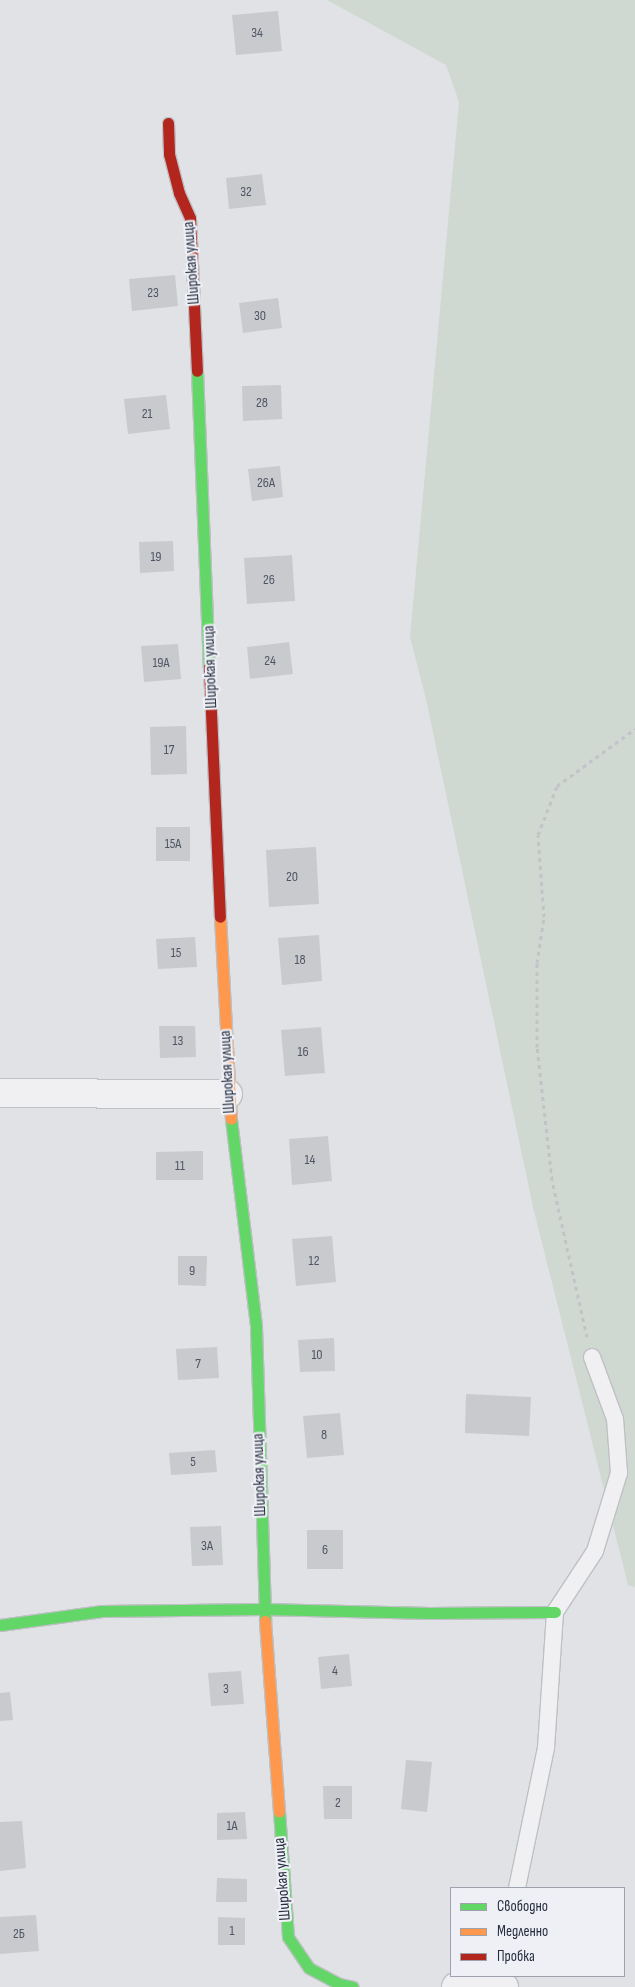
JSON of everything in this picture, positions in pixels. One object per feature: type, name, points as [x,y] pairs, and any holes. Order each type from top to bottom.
[{"type":"street","name":"Широкая улица","points":[[168,122],[172,164],[178,193],[190,218],[228,1094],[256,1327],[264,1609],[288,1937],[309,1968],[340,1986]]},
{"type":"street","points":[[0,1093],[228,1094]]},
{"type":"street","points":[[0,1625],[102,1611],[264,1609],[430,1613],[555,1612]]},
{"type":"street","points":[[456,1987],[494,1980]]},
{"type":"lane","points":[[517,1887],[546,1748],[555,1612],[595,1551],[619,1473],[616,1419],[592,1357]]},
{"type":"path","points":[[592,1357],[552,1180],[537,1047],[536,963],[544,917],[538,836],[557,786],[635,729]]},
{"type":"shaded area","points":[[327,0],[635,0],[635,1587],[628,1585],[533,1207],[426,699],[410,637],[459,102],[446,65]]},
{"type":"building","points":[[278,11],[282,51],[236,55],[232,15]]},
{"type":"building","points":[[262,174],[266,205],[229,209],[226,178]]},
{"type":"building","points":[[175,275],[178,306],[132,311],[129,279]]},
{"type":"building","points":[[278,298],[282,328],[243,333],[239,303]]},
{"type":"building","points":[[281,385],[282,419],[243,421],[242,386]]},
{"type":"building","points":[[166,395],[170,429],[128,434],[124,399]]},
{"type":"building","points":[[280,466],[283,497],[252,501],[248,469]]},
{"type":"building","points":[[173,541],[174,571],[140,573],[139,542]]},
{"type":"building","points":[[292,555],[295,601],[247,604],[244,558]]},
{"type":"building","points":[[289,642],[293,674],[250,679],[247,647]]},
{"type":"building","points":[[178,644],[181,679],[144,682],[141,646]]},
{"type":"building","points":[[186,726],[187,774],[151,775],[150,727]]},
{"type":"building","points":[[156,827],[190,827],[190,861],[156,861]]},
{"type":"building","points":[[316,847],[319,904],[269,907],[266,850]]},
{"type":"building","points":[[319,935],[322,981],[282,985],[278,938]]},
{"type":"building","points":[[195,937],[197,967],[158,969],[156,939]]},
{"type":"building","points":[[159,1026],[195,1026],[196,1057],[160,1058]]},
{"type":"building","points":[[321,1027],[325,1073],[285,1076],[281,1030]]},
{"type":"building","points":[[328,1136],[332,1181],[292,1185],[289,1139]]},
{"type":"building","points":[[203,1151],[203,1180],[156,1180],[156,1152]]},
{"type":"building","points":[[332,1236],[336,1282],[296,1286],[292,1239]]},
{"type":"building","points":[[178,1256],[207,1256],[206,1286],[178,1285]]},
{"type":"building","points":[[334,1338],[335,1371],[300,1372],[298,1340]]},
{"type":"building","points":[[217,1347],[219,1378],[178,1380],[176,1349]]},
{"type":"building","points":[[466,1394],[531,1397],[529,1436],[465,1433]]},
{"type":"building","points":[[340,1413],[344,1455],[307,1458],[303,1416]]},
{"type":"building","points":[[215,1450],[217,1472],[171,1475],[169,1453]]},
{"type":"building","points":[[221,1526],[223,1565],[192,1566],[190,1527]]},
{"type":"building","points":[[307,1530],[343,1530],[343,1569],[307,1569]]},
{"type":"building","points":[[349,1654],[352,1686],[321,1689],[318,1657]]},
{"type":"building","points":[[241,1671],[244,1704],[211,1706],[208,1673]]},
{"type":"building","points":[[10,1692],[13,1720],[0,1721],[0,1693]]},
{"type":"building","points":[[406,1760],[432,1762],[427,1812],[401,1809]]},
{"type":"building","points":[[323,1786],[352,1786],[352,1819],[324,1819]]},
{"type":"building","points":[[245,1812],[247,1839],[217,1840],[217,1813]]},
{"type":"building","points":[[22,1821],[26,1868],[0,1871],[0,1822]]},
{"type":"building","points":[[217,1878],[247,1879],[247,1902],[216,1902]]},
{"type":"building","points":[[36,1915],[39,1951],[0,1954],[0,1917]]},
{"type":"building","points":[[218,1917],[245,1918],[245,1945],[218,1945]]},
{"type":"traffic: fast","points":[[197,371],[209,667]]},
{"type":"traffic: fast","points":[[231,1119],[256,1327],[265,1621]]},
{"type":"traffic: fast","points":[[0,1625],[102,1611],[264,1609],[430,1613],[555,1612]]},
{"type":"traffic: fast","points":[[279,1811],[288,1937],[309,1968],[339,1984],[353,1987]]},
{"type":"traffic: slow","points":[[220,917],[231,1119]]},
{"type":"traffic: slow","points":[[265,1621],[279,1811]]},
{"type":"traffic: jam","points":[[168,123],[169,154],[179,193],[190,218],[197,371]]},
{"type":"traffic: jam","points":[[209,667],[220,917]]}]
